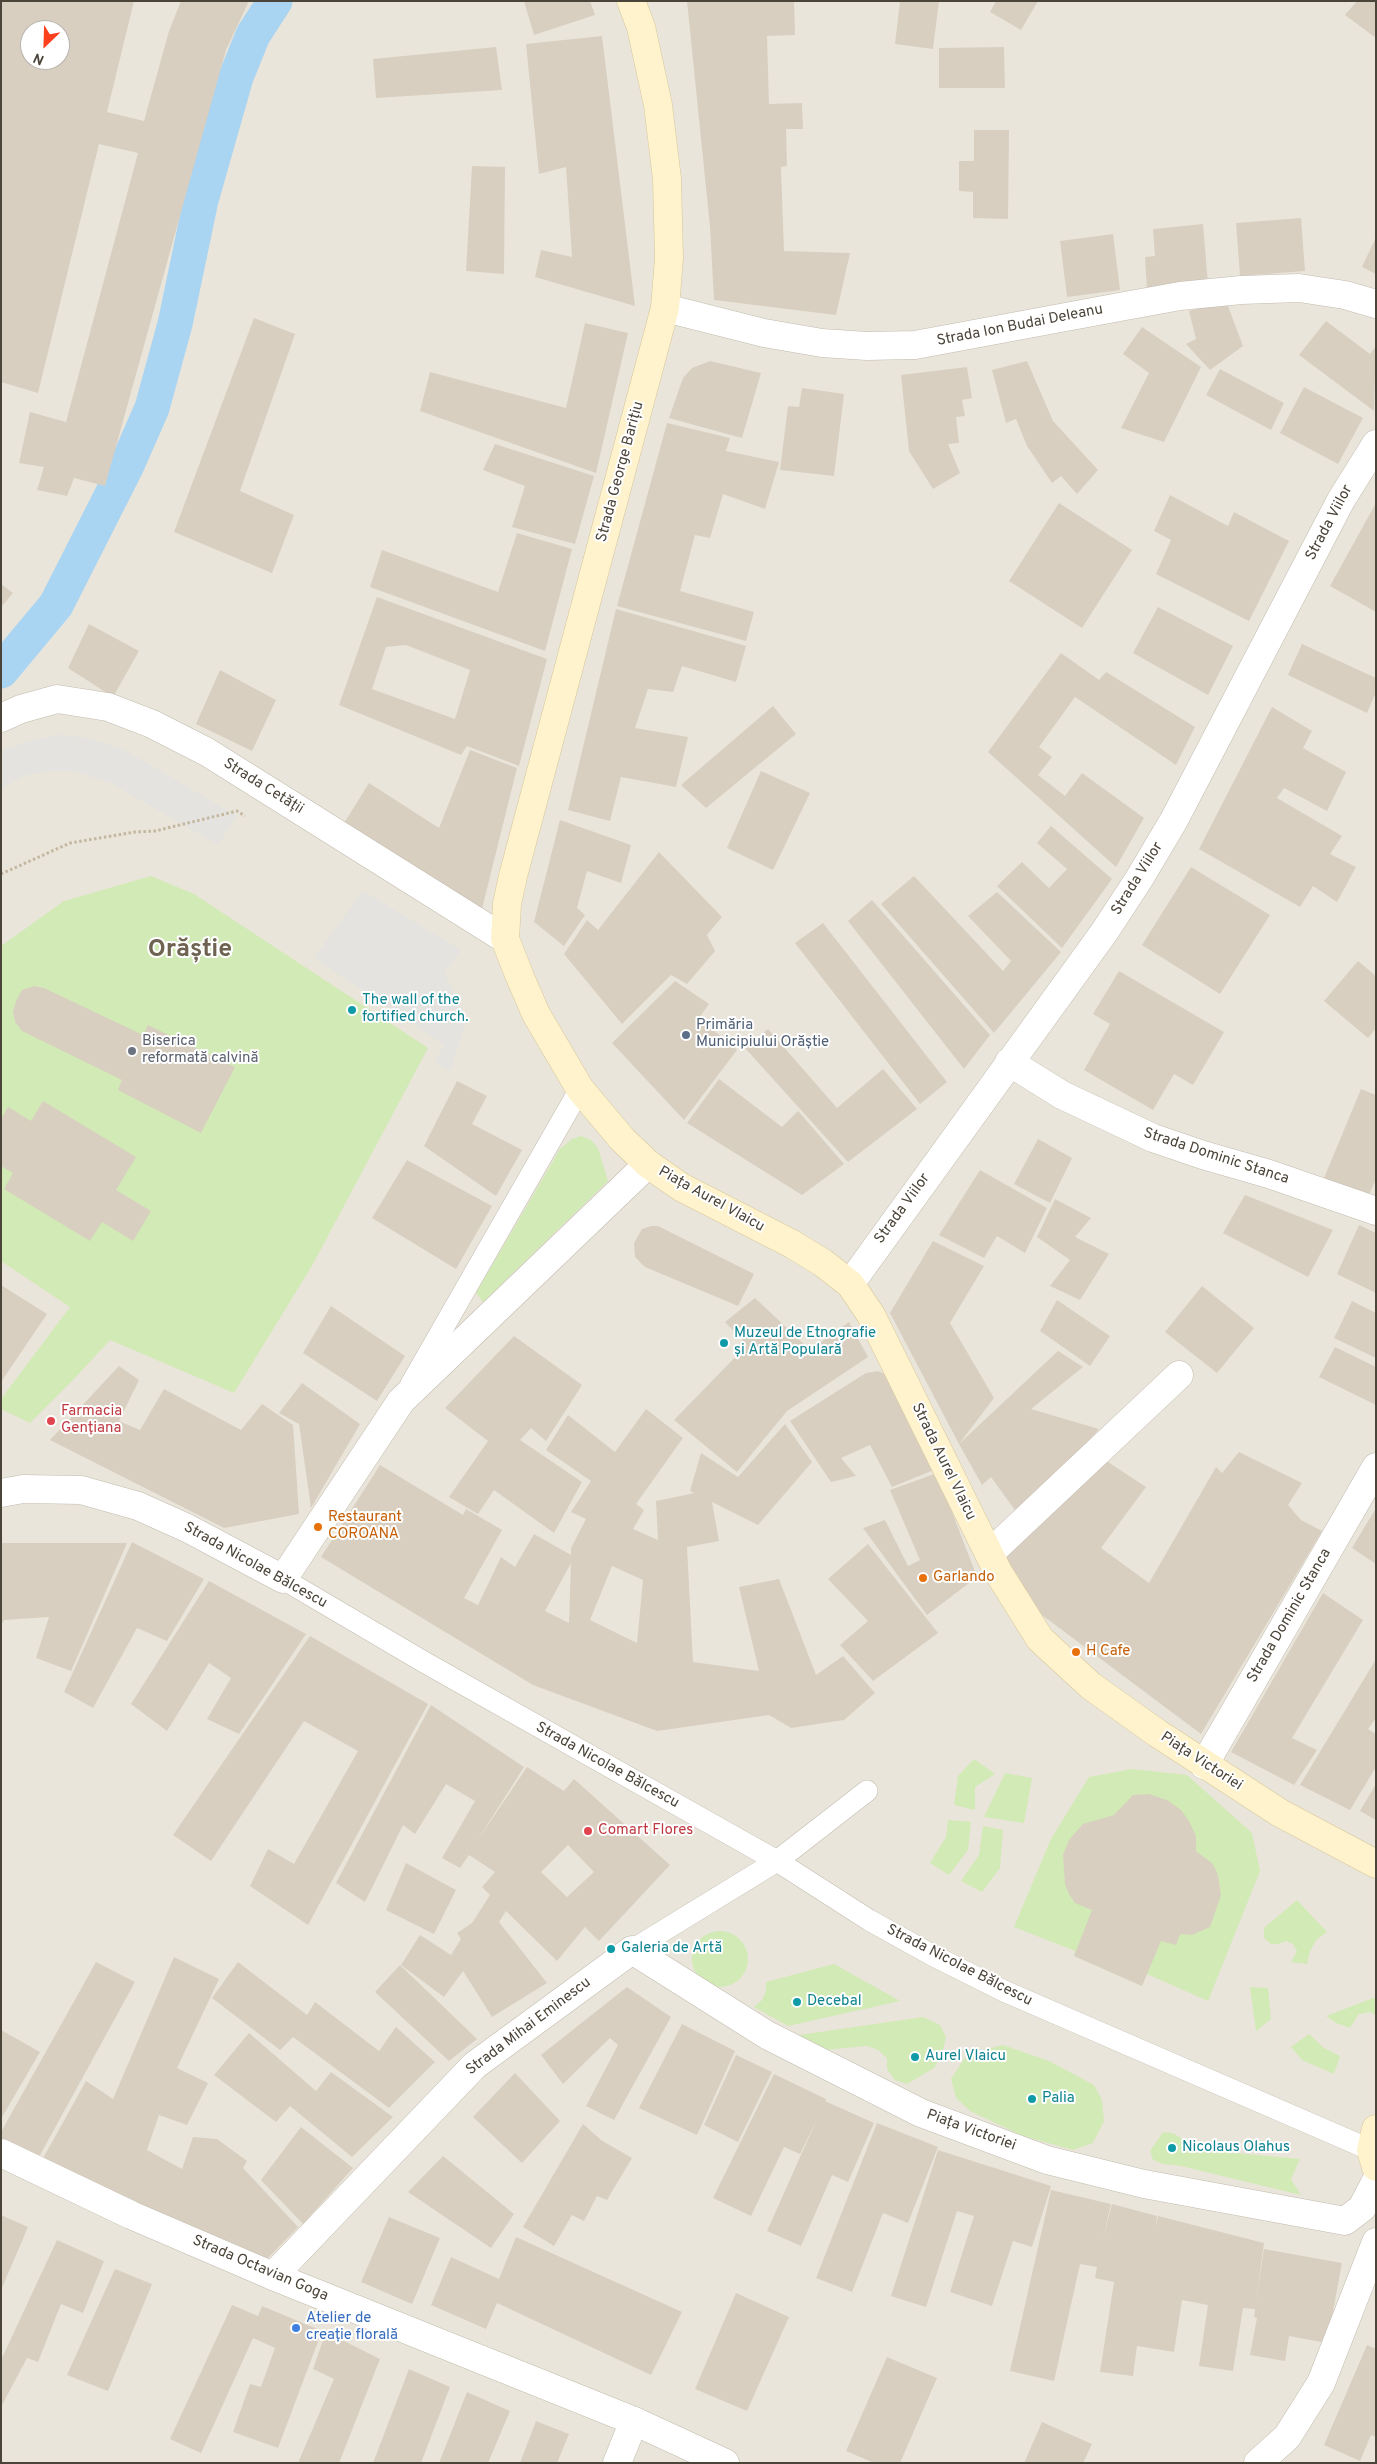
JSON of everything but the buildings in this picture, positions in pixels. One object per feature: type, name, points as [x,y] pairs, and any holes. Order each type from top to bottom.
[{"type":"main road","name":"Strada George Barițiu","points":[[505,939],[507,904],[513,876],[665,308],[669,258],[666,170],[658,105],[641,27],[631,1]]},
{"type":"main road","name":"Piața Aurel Vlaicu","points":[[505,939],[536,1014],[580,1089],[622,1139],[648,1164],[681,1187],[792,1244],[823,1263],[850,1284]]},
{"type":"main road","name":"Strada Aurel Vlaicu","points":[[850,1284],[871,1315],[989,1554],[1024,1616],[1040,1639]]},
{"type":"main road","name":"Piața Victoriei","points":[[1040,1639],[1091,1686],[1204,1765],[1280,1812],[1376,1864]]},
{"type":"street","name":"Strada Ion Budai Deleanu","points":[[665,308],[764,333],[822,343],[867,346],[914,345],[1180,296],[1241,290],[1299,288],[1345,295],[1376,304]]},
{"type":"street","name":"Strada Viilor","points":[[850,1284],[1105,931],[1139,878],[1174,820],[1341,500],[1376,444]]},
{"type":"street","name":"Strada Cetății","points":[[1,718],[21,709],[57,698],[108,707],[152,724],[207,752],[505,939]]},
{"type":"street","name":"Strada Dominic Stanca","points":[[1010,1062],[1062,1094],[1153,1138],[1203,1156],[1269,1174],[1376,1211]]},
{"type":"street","points":[[282,1579],[401,1401],[580,1089]]},
{"type":"street","points":[[401,1401],[648,1164]]},
{"type":"street","points":[[989,1554],[1178,1375]]},
{"type":"street","name":"Strada Dominic Stanca","points":[[1204,1765],[1376,1467]]},
{"type":"street","name":"Strada Nicolae Bălcescu","points":[[1,1493],[23,1489],[80,1490],[138,1506],[187,1528],[282,1579],[424,1662],[776,1861],[869,1920],[1004,1990],[1374,2149]]},
{"type":"street","points":[[776,1861],[867,1791]]},
{"type":"street","name":"Strada Mihai Eminescu","points":[[273,2276],[475,2065],[632,1950],[776,1861]]},
{"type":"street","name":"Piața Victoriei","points":[[632,1950],[767,2035],[921,2113],[1047,2160],[1144,2184],[1345,2221]]},
{"type":"street","name":"Strada Octavian Goga","points":[[1,2154],[131,2214],[273,2276],[634,2421],[725,2463]]},
{"type":"street","points":[[1258,2463],[1287,2437],[1321,2383],[1373,2248],[1363,2236],[1345,2221],[1362,2208],[1376,2181]]},
{"type":"street","points":[[617,2463],[634,2421]]},
{"type":"path","points":[[1,874],[70,843],[135,832],[155,831],[237,811],[253,821]]},
{"type":"shaded area","points":[[1,1],[1376,1],[1376,2463],[1,2463]]},
{"type":"shaded area","points":[[57,735],[84,737],[123,749],[237,816],[218,845],[109,782],[72,771],[47,771],[24,776],[1,789],[1,751],[32,740]]},
{"type":"shaded area","points":[[363,891],[461,950],[444,973],[467,1019],[450,1071],[435,1062],[444,1045],[314,958]]},
{"type":"green space","points":[[151,876],[194,894],[428,1048],[313,1264],[234,1393],[110,1340],[30,1423],[1,1409],[1,1399],[70,1307],[1,1261],[1,946],[64,901]]},
{"type":"green space","points":[[581,1136],[591,1140],[598,1148],[608,1181],[483,1302],[476,1293],[560,1149],[572,1139]]},
{"type":"green space","points":[[974,1759],[995,1774],[975,1787],[975,1810],[954,1805],[958,1776]]},
{"type":"green space","points":[[1132,1769],[1187,1775],[1252,1833],[1260,1871],[1208,2001],[1147,1974],[1142,1986],[1074,1956],[1075,1951],[1014,1927],[1051,1839],[1089,1777]]},
{"type":"green space","points":[[1005,1773],[1032,1778],[1024,1823],[984,1817]]},
{"type":"green space","points":[[948,1820],[971,1822],[968,1850],[949,1875],[930,1863],[946,1837]]},
{"type":"green space","points":[[983,1826],[1003,1830],[1000,1868],[982,1892],[961,1881],[979,1855]]},
{"type":"green space","points":[[1297,1900],[1327,1932],[1317,1939],[1310,1951],[1307,1964],[1291,1962],[1297,1951],[1293,1944],[1286,1941],[1271,1944],[1264,1938],[1264,1928]]},
{"type":"green space","points":[[714,1931],[726,1931],[736,1935],[744,1943],[748,1959],[744,1975],[736,1983],[726,1987],[714,1987],[704,1983],[696,1975],[692,1965],[692,1953],[696,1943],[704,1935]]},
{"type":"green space","points":[[834,1964],[900,2001],[788,2026],[754,2007],[762,2000],[766,1991],[766,1982]]},
{"type":"green space","points":[[1250,1987],[1268,1988],[1271,2019],[1256,2031]]},
{"type":"green space","points":[[1376,1997],[1376,2015],[1370,2012],[1359,2014],[1350,2028],[1336,2023],[1326,2016]]},
{"type":"green space","points":[[923,2017],[940,2025],[946,2037],[942,2054],[934,2068],[907,2084],[895,2080],[887,2069],[887,2058],[878,2050],[867,2046],[824,2050],[799,2035]]},
{"type":"green space","points":[[1309,2034],[1324,2048],[1340,2056],[1334,2074],[1302,2060],[1291,2047]]},
{"type":"green space","points":[[1003,2045],[1049,2061],[1094,2085],[1102,2100],[1104,2121],[1093,2143],[1073,2150],[1023,2136],[970,2111],[956,2098],[951,2079],[964,2059],[979,2051]]},
{"type":"green space","points":[[1163,2132],[1173,2133],[1186,2141],[1193,2149],[1300,2159],[1291,2179],[1301,2195],[1181,2166],[1163,2164],[1153,2160],[1150,2151]]},
{"type":"waterway","points":[[1,671],[56,605],[127,465],[152,408],[175,324],[201,200],[236,77],[253,35],[275,1]]},
{"type":"place","name":"The wall of the fortified church.","points":[[352,1010]]},
{"type":"place","name":"Primăria Municipiului Orăștie","points":[[686,1035]]},
{"type":"place","name":"Biserica reformată calvină","points":[[132,1051]]},
{"type":"place","name":"Muzeul de Etnografie și Artă Populară","points":[[724,1343]]},
{"type":"place","name":"Farmacia Gențiana","points":[[51,1421]]},
{"type":"place","name":"Restaurant COROANA","points":[[318,1527]]},
{"type":"place","name":"Garlando","points":[[923,1578]]},
{"type":"place","name":"H Cafe","points":[[1076,1652]]},
{"type":"place","name":"Comart Flores","points":[[588,1831]]},
{"type":"place","name":"Galeria de Artă","points":[[611,1949]]},
{"type":"place","name":"Decebal","points":[[797,2002]]},
{"type":"place","name":"Aurel Vlaicu","points":[[915,2057]]},
{"type":"place","name":"Palia","points":[[1032,2099]]},
{"type":"place","name":"Nicolaus Olahus","points":[[1172,2148]]},
{"type":"place","name":"Atelier de creație florală","points":[[296,2328]]},
{"type":"district","name":"Orăștie","points":[[190,951]]}]
